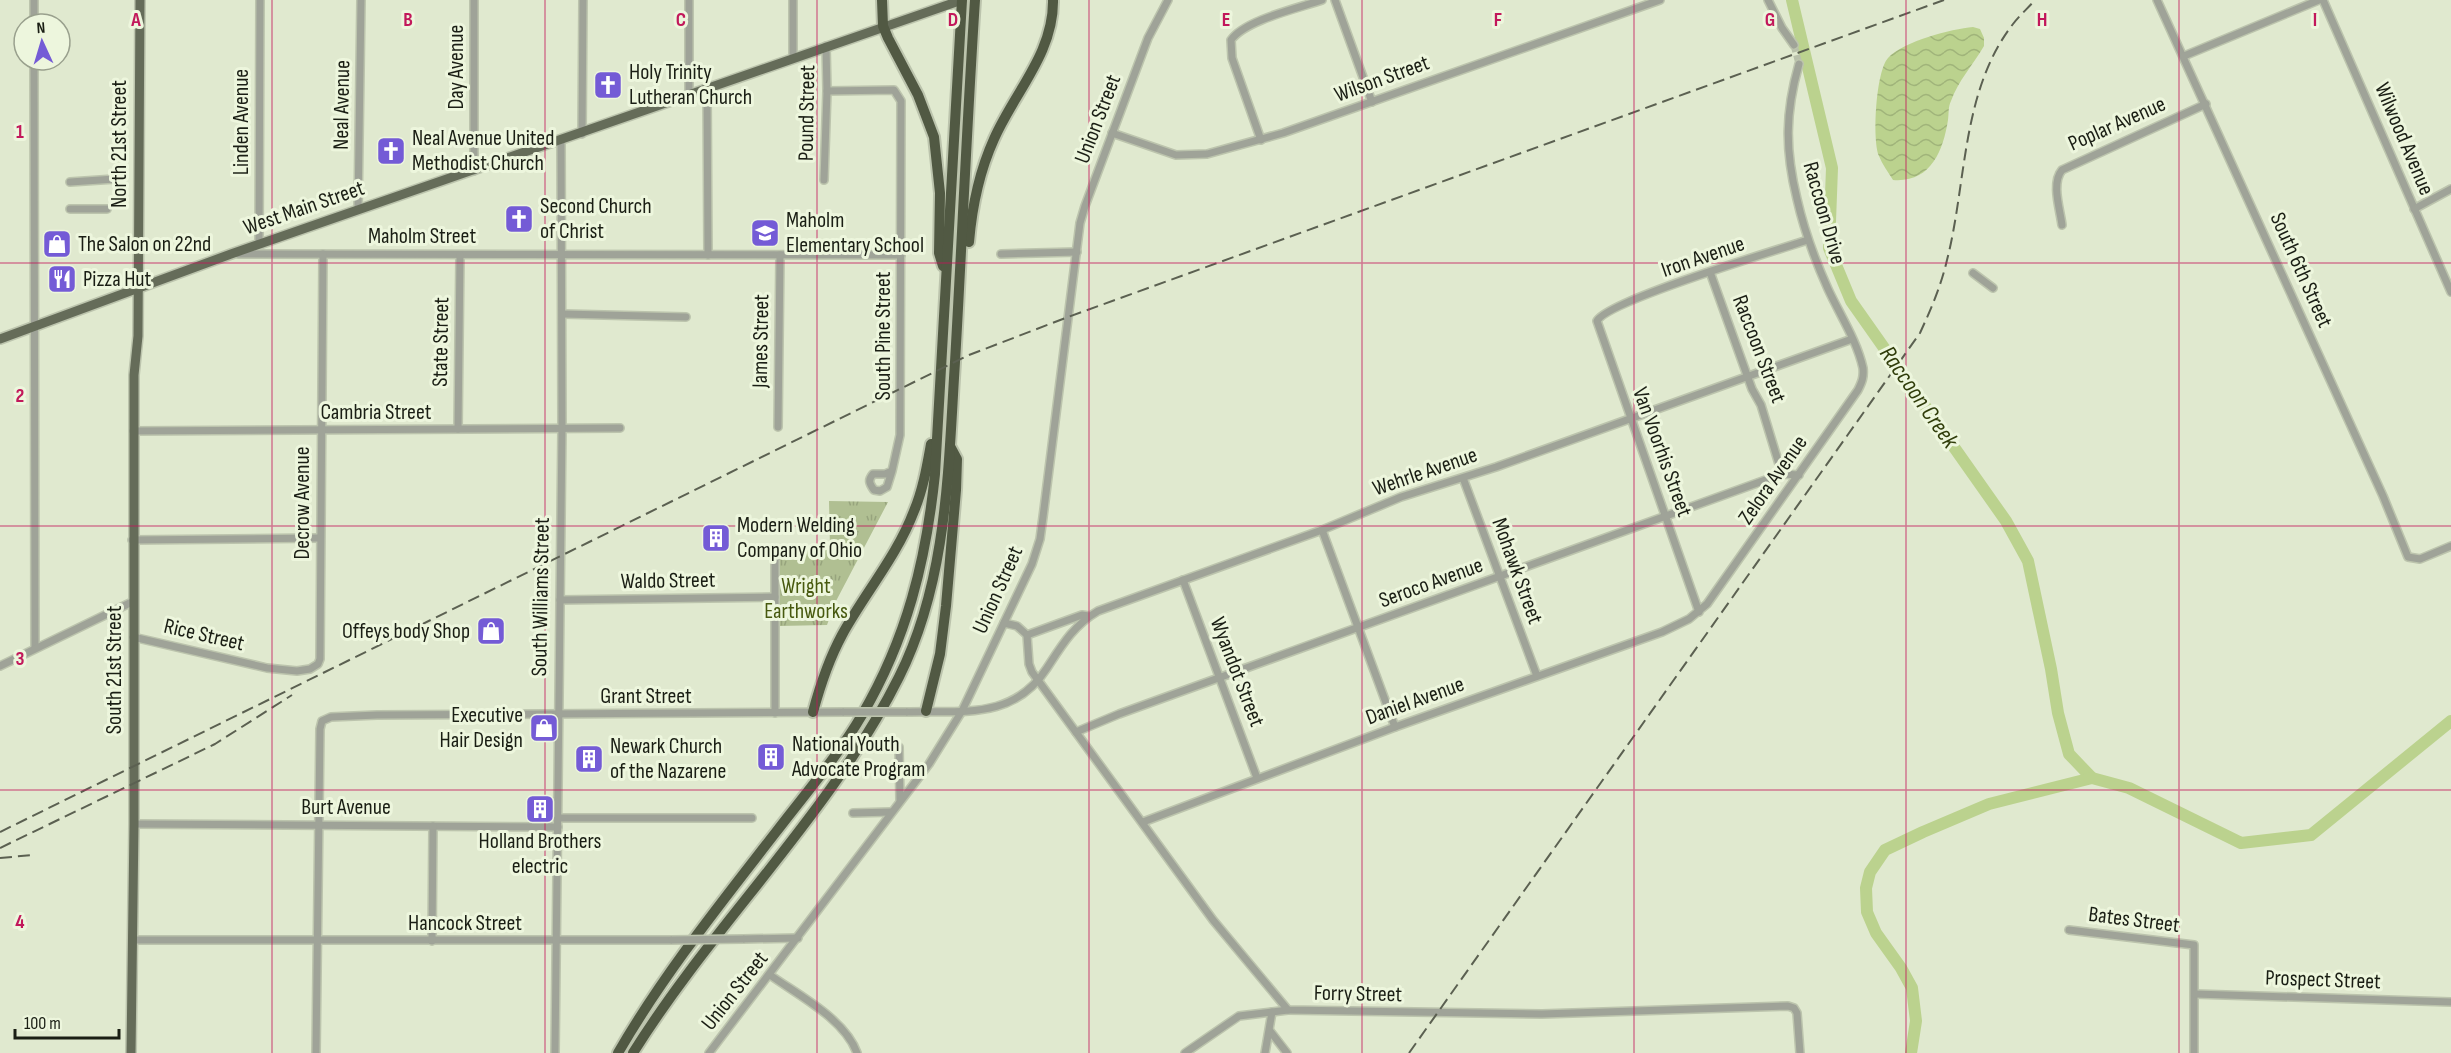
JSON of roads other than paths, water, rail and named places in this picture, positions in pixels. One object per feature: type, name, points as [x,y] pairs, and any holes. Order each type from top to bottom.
[{"type":"highway","points":[[882,0],[883,26],[918,95],[934,137],[940,193],[939,253],[946,276]]},
{"type":"highway","points":[[618,1053],[639,1016],[850,732],[887,666],[918,583],[931,507],[941,394],[962,0]]},
{"type":"highway","points":[[633,1053],[674,993],[842,770],[873,723],[901,674],[924,612],[935,571],[945,507],[975,0]]},
{"type":"highway","points":[[960,267],[967,258],[970,230],[987,156],[1001,124],[1046,45],[1052,22],[1053,0]]},
{"type":"highway","points":[[813,712],[821,685],[841,636],[898,546],[916,509],[927,466],[935,411],[941,394]]},
{"type":"highway","points":[[926,711],[940,654],[946,606],[957,480],[957,459],[950,445]]},
{"type":"main road","name":"North 21st Street","points":[[138,288],[140,0]]},
{"type":"main road","name":"West Main Street","points":[[0,339],[259,244],[582,134],[826,46],[962,0]]},
{"type":"main road","name":"South 21st Street","points":[[131,1053],[134,824],[132,540],[134,375],[138,336],[138,288]]},
{"type":"street","name":"Linden Avenue","points":[[259,244],[260,0]]},
{"type":"street","name":"Neal Avenue","points":[[358,210],[361,0]]},
{"type":"street","name":"Day Avenue","points":[[474,0],[474,171]]},
{"type":"street","points":[[582,134],[583,0]]},
{"type":"street","points":[[689,0],[689,96]]},
{"type":"street","points":[[793,0],[793,58]]},
{"type":"street","name":"Union Street","points":[[710,1053],[929,764],[962,711],[1026,580],[1040,539],[1085,206],[1148,38],[1168,0]]},
{"type":"street","points":[[1261,140],[1231,51],[1231,40],[1250,26],[1322,0]]},
{"type":"street","points":[[1335,0],[1372,102]]},
{"type":"street","name":"Wilson Street","points":[[1112,133],[1176,155],[1207,154],[1261,140],[1660,0]]},
{"type":"street","points":[[1768,0],[1782,28],[1794,45]]},
{"type":"street","name":"South 6th Street","points":[[2157,0],[2384,496],[2408,556],[2420,559],[2451,546]]},
{"type":"street","points":[[2184,56],[2321,0]]},
{"type":"street","name":"Wilwood Avenue","points":[[2321,0],[2451,292]]},
{"type":"street","name":"Pound Street","points":[[824,180],[826,46]]},
{"type":"street","name":"Raccoon Drive","points":[[1799,64],[1789,104],[1788,149],[1797,201],[1808,240],[1862,365]]},
{"type":"street","points":[[34,72],[35,647]]},
{"type":"street","points":[[707,89],[708,255]]},
{"type":"street","name":"South Pine Street","points":[[827,91],[887,89],[894,90],[901,101],[900,435],[892,471]]},
{"type":"street","name":"Poplar Avenue","points":[[2062,225],[2057,186],[2058,174],[2062,170],[2206,104]]},
{"type":"street","name":"South Williams Street","points":[[555,1053],[563,314],[561,141]]},
{"type":"street","points":[[70,182],[115,179]]},
{"type":"street","points":[[2414,208],[2451,189]]},
{"type":"street","points":[[70,209],[107,209]]},
{"type":"street","name":"Iron Avenue","points":[[1610,310],[1710,272],[1808,240]]},
{"type":"street","points":[[1001,254],[1077,252]]},
{"type":"street","name":"Maholm Street","points":[[231,254],[901,255]]},
{"type":"street","name":"Decrow Avenue","points":[[267,668],[297,671],[310,669],[318,664],[320,659],[322,254]]},
{"type":"street","name":"State Street","points":[[458,429],[460,255]]},
{"type":"street","name":"James Street","points":[[778,427],[780,255]]},
{"type":"street","name":"Raccoon Street","points":[[1710,272],[1761,405],[1782,474]]},
{"type":"street","points":[[1973,273],[1993,288]]},
{"type":"street","name":"Van Voorhis Street","points":[[1610,310],[1599,317],[1597,324],[1699,612]]},
{"type":"street","points":[[563,314],[686,317]]},
{"type":"street","name":"Wehrle Avenue","points":[[962,711],[988,710],[1009,704],[1023,696],[1039,681],[1071,632],[1098,610],[1322,530],[1401,498],[1852,339]]},
{"type":"street","name":"Zelora Avenue","points":[[1699,612],[1724,583],[1858,390],[1864,378],[1862,365]]},
{"type":"street","name":"Cambria Street","points":[[134,431],[620,428]]},
{"type":"street","name":"Seroco Avenue","points":[[1076,732],[1119,714],[1782,474],[1799,475]]},
{"type":"street","name":"Mohawk Street","points":[[1463,478],[1537,676]]},
{"type":"street","points":[[1322,530],[1395,727]]},
{"type":"street","points":[[132,540],[319,538]]},
{"type":"street","points":[[775,548],[775,713]]},
{"type":"street","name":"Wyandot Street","points":[[1183,580],[1257,778]]},
{"type":"street","name":"Waldo Street","points":[[560,600],[775,597]]},
{"type":"street","points":[[0,666],[134,600]]},
{"type":"street","name":"Daniel Avenue","points":[[1143,822],[1395,727],[1662,632],[1699,612]]},
{"type":"street","points":[[1028,634],[1082,615],[1089,616]]},
{"type":"street","points":[[1004,623],[1017,626],[1028,634]]},
{"type":"street","points":[[1028,634],[1029,664],[1039,681]]},
{"type":"street","name":"Rice Street","points":[[133,637],[267,668]]},
{"type":"street","name":"Forry Street","points":[[1039,681],[1213,920],[1288,1010],[1542,1014],[1788,1006],[1794,1008],[1797,1013],[1800,1053]]},
{"type":"street","name":"Grant Street","points":[[319,825],[320,729],[322,721],[331,717],[558,713],[962,711]]},
{"type":"street","points":[[899,747],[900,800]]},
{"type":"street","points":[[853,813],[891,812]]},
{"type":"street","points":[[558,818],[753,818]]},
{"type":"street","name":"Burt Avenue","points":[[134,824],[558,827]]},
{"type":"street","points":[[316,1053],[319,825]]},
{"type":"street","points":[[432,826],[432,940]]},
{"type":"street","name":"Bates Street","points":[[2069,930],[2194,945],[2195,994]]},
{"type":"street","name":"Hancock Street","points":[[133,940],[798,938]]},
{"type":"street","points":[[770,975],[836,1022],[847,1034],[857,1053]]},
{"type":"street","points":[[2194,1053],[2195,994]]},
{"type":"street","name":"Prospect Street","points":[[2195,994],[2451,1002]]},
{"type":"street","points":[[1185,1053],[1239,1016],[1288,1010]]},
{"type":"street","points":[[1265,1053],[1272,1011]]},
{"type":"street","points":[[1270,1031],[1287,1053]]},
{"type":"water","points":[[1973,27],[1980,29],[1984,38],[1984,46],[1954,94],[1949,106],[1946,132],[1938,154],[1925,171],[1906,180],[1893,180],[1879,156],[1876,135],[1876,106],[1884,65],[1895,52],[1916,41],[1953,30]]},
{"type":"waterway","name":"Raccoon Creek","points":[[1792,0],[1832,168],[1829,248],[1851,301],[2006,521],[2028,561],[2058,713],[2069,754],[2092,778]]},
{"type":"waterway","points":[[1911,1053],[1916,1021],[1912,988],[1876,933],[1867,912],[1866,888],[1870,872],[1885,850],[1989,804],[2092,778],[2129,788],[2241,843],[2311,835],[2451,721]]},
{"type":"tunnel","points":[[1794,45],[1799,64]]},
{"type":"railway","points":[[0,832],[969,355],[1068,317],[1944,0]]},
{"type":"railway","points":[[1409,1053],[1920,333],[1942,279],[1947,260],[1968,138],[1984,78],[1996,50],[2013,24],[2035,0]]},
{"type":"railway","points":[[0,848],[215,744],[292,695]]},
{"type":"railway","points":[[0,858],[32,855]]},
{"type":"place","name":"Holy Trinity Lutheran Church","points":[[608,85]]},
{"type":"place","name":"Neal Avenue United Methodist Church","points":[[391,151]]},
{"type":"place","name":"Second Church of Christ","points":[[519,219]]},
{"type":"place","name":"Maholm Elementary School","points":[[765,233]]},
{"type":"place","name":"The Salon on 22nd","points":[[57,244]]},
{"type":"place","name":"Pizza Hut","points":[[62,279]]},
{"type":"place","name":"Modern Welding Company of Ohio","points":[[716,538]]},
{"type":"place","name":"Offeys body Shop","points":[[491,631]]},
{"type":"place","name":"Executive Hair Design","points":[[544,728]]},
{"type":"place","name":"National Youth Advocate Program","points":[[771,757]]},
{"type":"place","name":"Newark Church of the Nazarene","points":[[589,759]]},
{"type":"place","name":"Holland Brothers electric","points":[[540,809]]},
{"type":"park label","name":"Wright Earthworks","points":[[806,598]]}]
